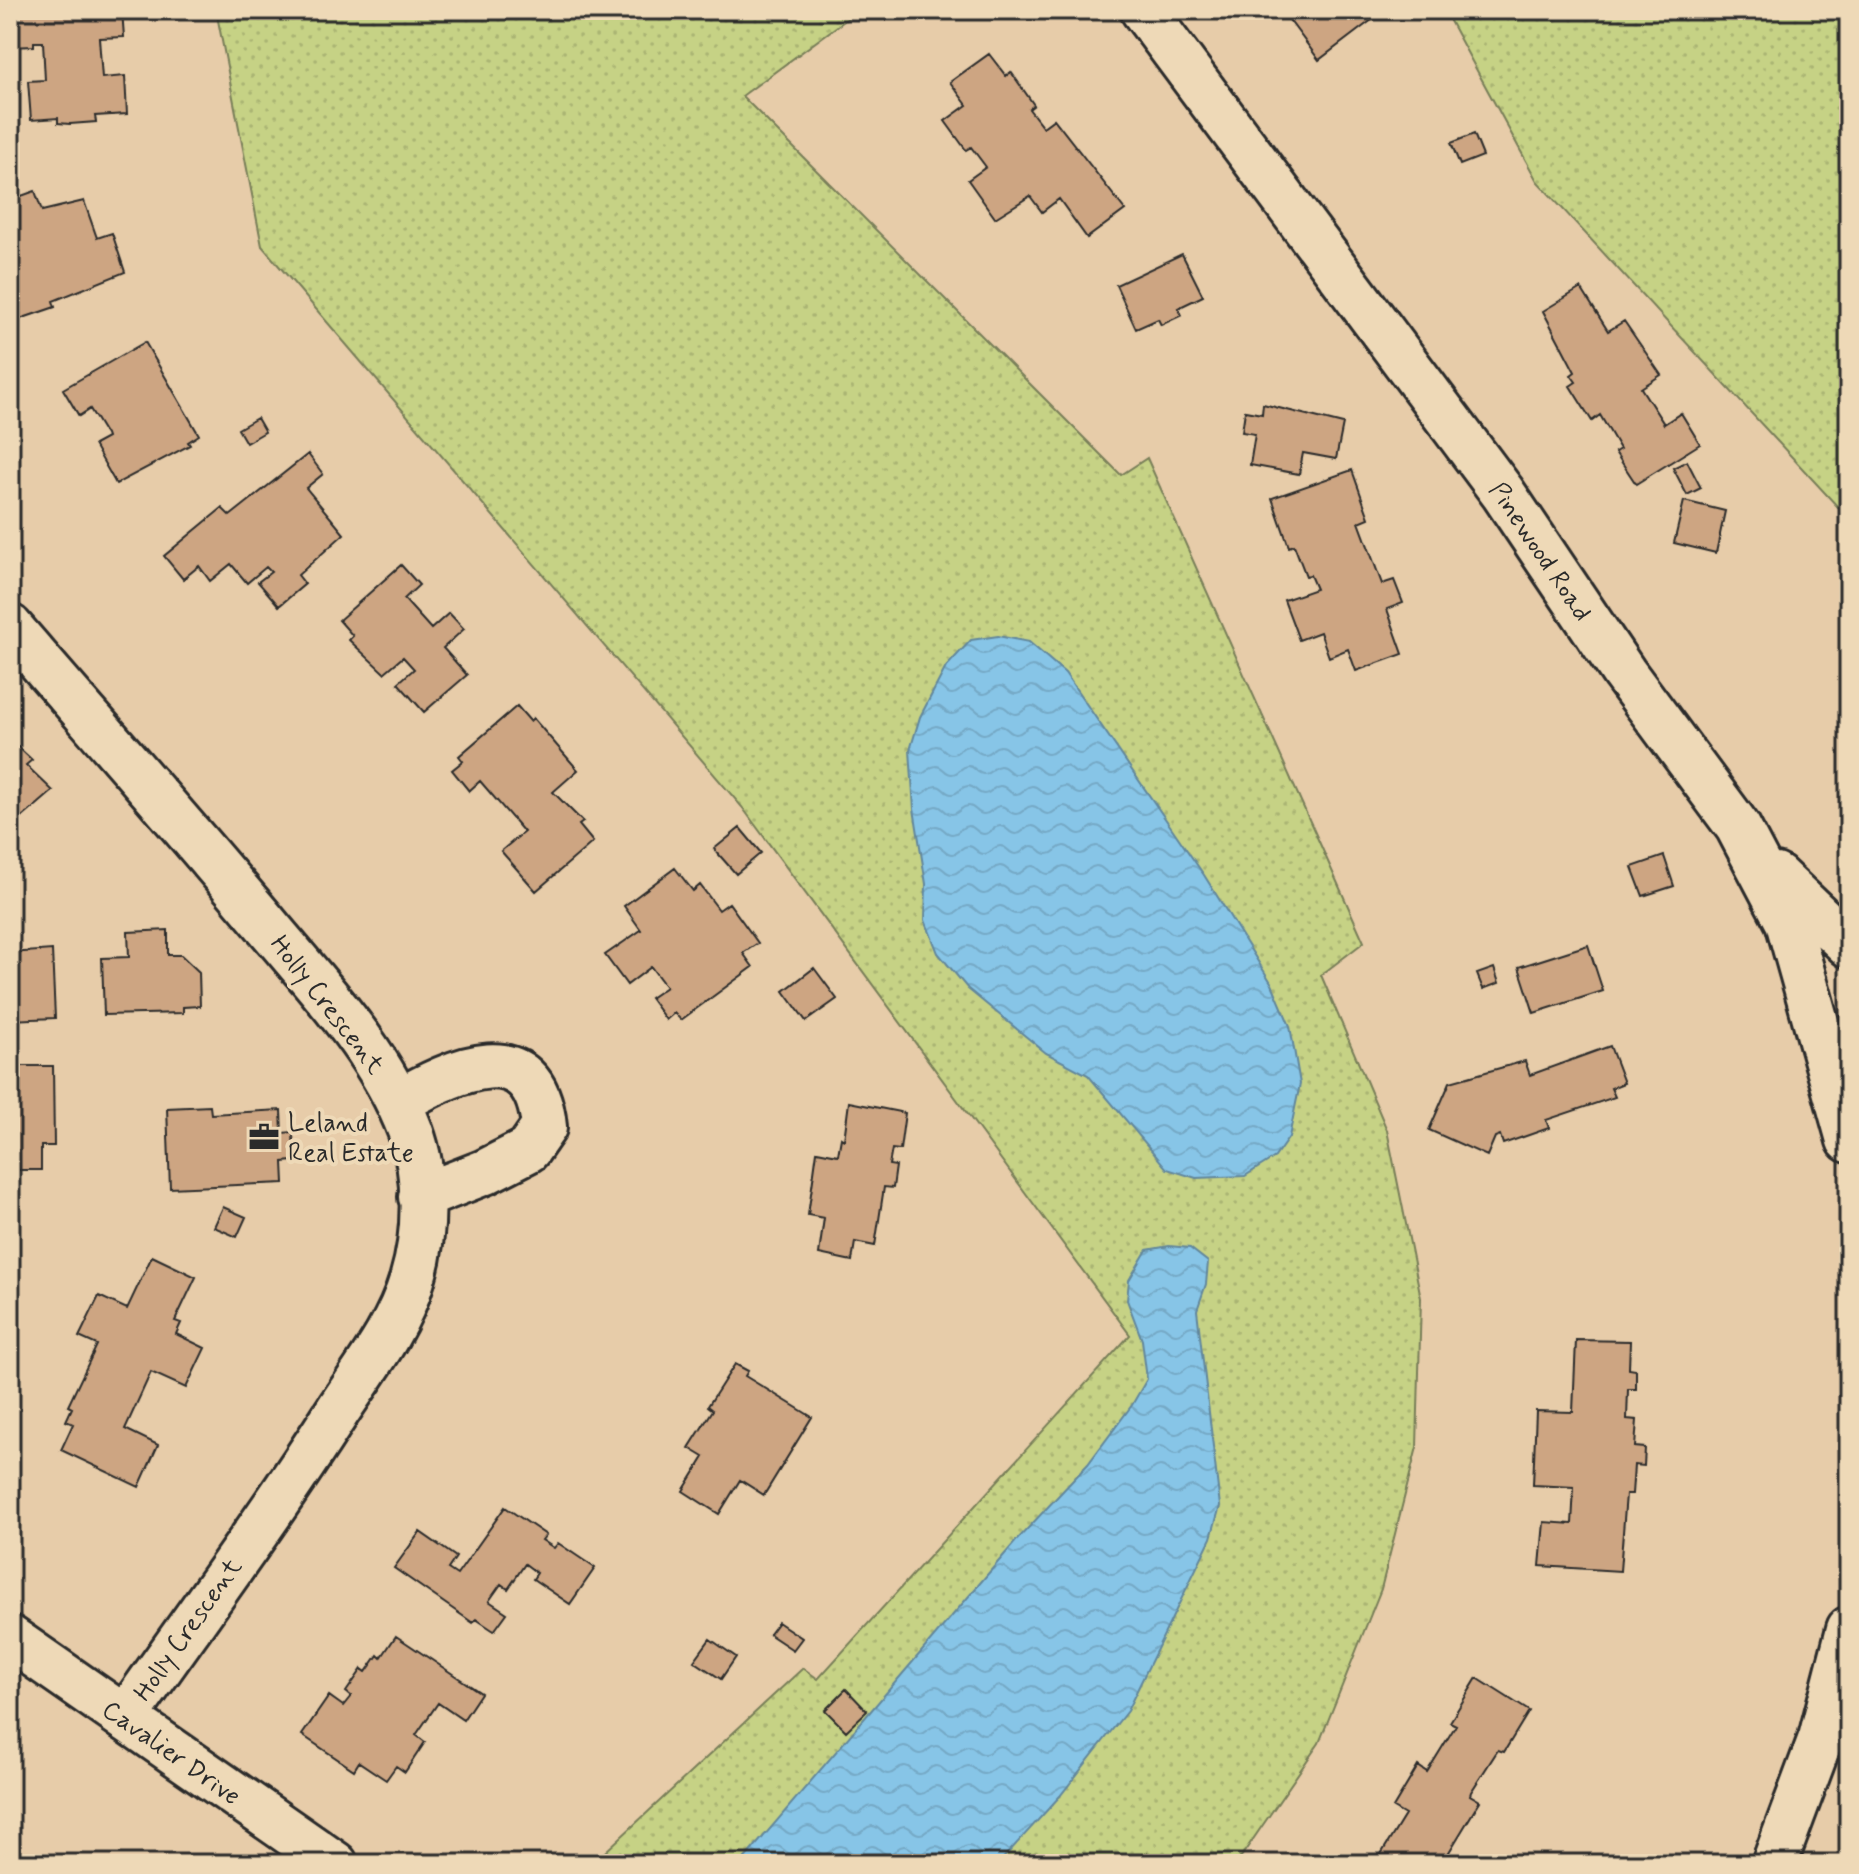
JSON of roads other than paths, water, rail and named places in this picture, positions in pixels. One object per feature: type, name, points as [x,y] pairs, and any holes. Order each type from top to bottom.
[{"type":"street","name":"Pinewood Road","points":[[1143,10],[1503,493],[1624,673],[1738,827],[1788,922],[1849,1140]]},
{"type":"street","name":"Holly Crescent","points":[[10,627],[203,848],[346,1020],[390,1084],[411,1132],[421,1197],[422,1234],[412,1281],[394,1323],[311,1453],[125,1718]]},
{"type":"street","points":[[1754,855],[1849,945]]},
{"type":"street","points":[[398,1102],[463,1071],[497,1064],[524,1076],[541,1099],[544,1127],[528,1150],[485,1172],[421,1197]]},
{"type":"street","points":[[1774,1864],[1821,1738],[1849,1629]]},
{"type":"street","name":"Cavalier Drive","points":[[10,1638],[335,1864]]},
{"type":"water","points":[[998,636],[1029,642],[1065,673],[1204,875],[1272,984],[1290,1026],[1300,1084],[1289,1137],[1275,1157],[1245,1176],[1196,1178],[1167,1169],[1088,1075],[1046,1053],[968,989],[938,953],[925,920],[926,884],[914,809],[910,750],[920,717],[946,667],[971,640]]},
{"type":"water","points":[[1169,1246],[1190,1248],[1208,1262],[1206,1284],[1197,1310],[1220,1506],[1211,1538],[1127,1711],[1060,1796],[998,1864],[740,1864],[1016,1541],[1088,1464],[1132,1405],[1147,1379],[1142,1340],[1127,1300],[1129,1280],[1147,1250]]},
{"type":"place","name":"Leland Real Estate","points":[[264,1137]]}]
